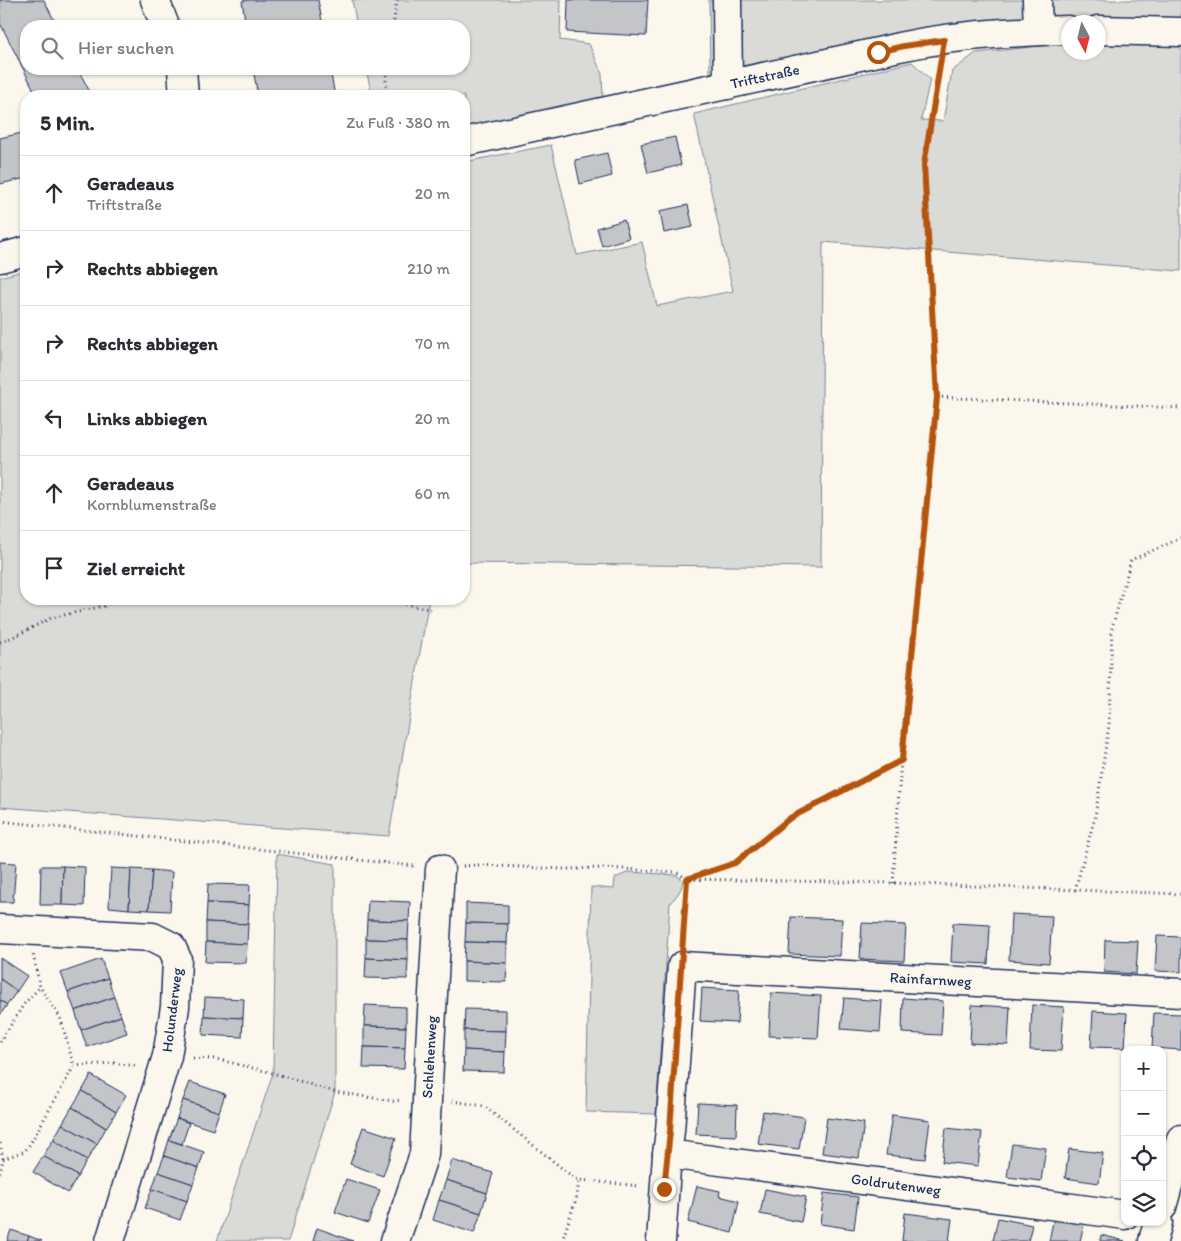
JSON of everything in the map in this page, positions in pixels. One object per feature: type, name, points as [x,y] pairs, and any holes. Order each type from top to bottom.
[{"type":"street","points":[[155,0],[163,20]]},
{"type":"street","points":[[727,0],[728,85]]},
{"type":"street","points":[[1037,0],[1038,31]]},
{"type":"street","name":"Triftstraße","points":[[470,141],[904,46],[1001,33],[1061,30]]},
{"type":"street","points":[[1106,30],[1181,32]]},
{"type":"street","points":[[182,75],[184,90]]},
{"type":"street","points":[[0,258],[20,253]]},
{"type":"street","name":"Schlehenweg","points":[[395,1241],[424,1154],[440,869]]},
{"type":"street","name":"Holunderweg","points":[[0,929],[153,937],[170,946],[177,959],[175,1007],[167,1056],[110,1241]]},
{"type":"street","points":[[661,1241],[682,966]]},
{"type":"street","name":"Rainfarnweg","points":[[682,966],[1181,993]]},
{"type":"street","points":[[1166,1193],[1181,1139]]},
{"type":"street","name":"Goldrutenweg","points":[[667,1154],[1121,1214]]},
{"type":"street","points":[[1153,1241],[1157,1226]]},
{"type":"path","points":[[394,20],[397,0]]},
{"type":"path","points":[[893,883],[902,760],[937,397],[924,165],[944,40]]},
{"type":"path","points":[[386,75],[387,90]]},
{"type":"path","points":[[937,397],[1181,408]]},
{"type":"path","points":[[1075,890],[1095,817],[1109,725],[1112,628],[1132,560],[1181,538]]},
{"type":"path","points":[[0,642],[51,618],[106,605]]},
{"type":"path","points":[[410,605],[434,610]]},
{"type":"path","points":[[687,879],[735,863],[790,818],[902,760]]},
{"type":"path","points":[[0,822],[440,869],[478,864],[565,869],[604,868],[676,872],[687,879],[893,883],[1181,894]]},
{"type":"path","points":[[682,966],[687,879]]},
{"type":"path","points":[[3,1159],[25,1151],[74,1066],[60,1017],[40,987],[28,931]]},
{"type":"path","points":[[0,1042],[24,1004],[40,987]]},
{"type":"path","points":[[74,1066],[112,1063],[163,1069]]},
{"type":"path","points":[[0,1144],[3,1159],[0,1173]]},
{"type":"path","points":[[562,1241],[577,1196],[579,1180]]},
{"type":"shaded area","points":[[352,0],[561,0],[560,40],[589,44],[602,74],[603,97],[470,129],[470,90],[371,90],[367,75],[470,75],[470,20],[356,20]]},
{"type":"shaded area","points":[[709,0],[1181,0],[1181,20],[1106,19],[1106,15],[1061,15],[1061,20],[710,76]]},
{"type":"shaded area","points":[[1106,43],[1181,46],[1181,271],[823,242],[821,567],[470,563],[470,161],[551,145],[577,255],[642,242],[657,306],[733,291],[694,114],[912,62],[930,79],[921,120],[943,121],[952,71],[976,53],[1061,44],[1061,60],[1106,60]]},
{"type":"shaded area","points":[[20,272],[20,605],[428,605],[389,836],[0,807],[0,277]]},
{"type":"shaded area","points":[[277,854],[335,864],[335,1092],[288,1241],[217,1241],[273,1073]]},
{"type":"shaded area","points":[[629,872],[676,875],[683,880],[679,893],[670,903],[656,1114],[586,1112],[591,887],[614,889],[615,878]]},
{"type":"building","points":[[0,0],[44,0],[54,20],[20,20],[20,62],[0,23]]},
{"type":"building","points":[[318,0],[322,20],[245,20],[242,1]]},
{"type":"building","points":[[568,0],[648,0],[646,36],[567,32]]},
{"type":"building","points":[[26,75],[81,75],[89,90],[34,90]]},
{"type":"building","points":[[254,75],[331,75],[334,90],[257,90]]},
{"type":"building","points":[[20,133],[20,179],[0,184],[0,138]]},
{"type":"building","points":[[675,137],[681,165],[648,173],[641,144]]},
{"type":"building","points":[[607,153],[612,176],[580,184],[575,160]]},
{"type":"building","points":[[688,205],[693,227],[664,233],[660,211]]},
{"type":"building","points":[[624,220],[629,238],[602,246],[597,228]]},
{"type":"building","points":[[0,862],[16,863],[13,902],[0,902]]},
{"type":"building","points":[[41,866],[63,866],[62,905],[40,905]]},
{"type":"building","points":[[63,866],[85,867],[84,906],[62,905]]},
{"type":"building","points":[[111,868],[131,869],[129,909],[109,907]]},
{"type":"building","points":[[131,869],[152,870],[149,910],[129,909]]},
{"type":"building","points":[[152,870],[172,872],[170,911],[149,910]]},
{"type":"building","points":[[208,884],[250,885],[249,905],[207,903]]},
{"type":"building","points":[[368,900],[410,902],[409,921],[367,920]]},
{"type":"building","points":[[207,903],[249,905],[248,924],[206,922]]},
{"type":"building","points":[[466,903],[508,905],[508,924],[466,923]]},
{"type":"building","points":[[1011,914],[1052,916],[1049,963],[1009,960]]},
{"type":"building","points":[[791,917],[842,919],[840,956],[789,954]]},
{"type":"building","points":[[367,920],[409,921],[408,940],[366,939]]},
{"type":"building","points":[[206,922],[248,924],[247,944],[206,942]]},
{"type":"building","points":[[466,923],[508,924],[507,943],[465,942]]},
{"type":"building","points":[[862,923],[906,925],[904,961],[860,959]]},
{"type":"building","points":[[953,923],[990,925],[988,964],[951,962]]},
{"type":"building","points":[[1157,936],[1181,937],[1181,972],[1155,971]]},
{"type":"building","points":[[366,939],[408,940],[408,960],[366,958]]},
{"type":"building","points":[[1105,940],[1138,941],[1136,974],[1104,972]]},
{"type":"building","points":[[206,942],[247,944],[246,963],[205,962]]},
{"type":"building","points":[[465,942],[507,943],[507,963],[464,961]]},
{"type":"building","points":[[0,958],[27,976],[17,991],[0,979]]},
{"type":"building","points":[[366,958],[408,960],[407,979],[365,978]]},
{"type":"building","points":[[101,959],[108,978],[68,992],[61,973]]},
{"type":"building","points":[[464,961],[507,963],[506,982],[464,981]]},
{"type":"building","points":[[108,978],[114,997],[75,1011],[68,992]]},
{"type":"building","points":[[0,979],[17,991],[7,1005],[0,1000]]},
{"type":"building","points":[[702,988],[739,990],[737,1023],[700,1021]]},
{"type":"building","points":[[771,993],[821,996],[818,1038],[769,1036]]},
{"type":"building","points":[[114,997],[121,1016],[81,1030],[75,1011]]},
{"type":"building","points":[[205,997],[244,999],[243,1018],[204,1016]]},
{"type":"building","points":[[844,998],[882,1001],[880,1032],[841,1029]]},
{"type":"building","points":[[903,998],[943,1001],[941,1035],[902,1033]]},
{"type":"building","points":[[0,1000],[7,1005],[0,1015]]},
{"type":"building","points":[[365,1005],[406,1007],[406,1027],[364,1026]]},
{"type":"building","points":[[972,1005],[1010,1007],[1008,1045],[970,1043]]},
{"type":"building","points":[[1032,1005],[1064,1007],[1061,1051],[1030,1050]]},
{"type":"building","points":[[465,1009],[506,1010],[506,1031],[464,1030]]},
{"type":"building","points":[[1093,1011],[1127,1013],[1125,1046],[1121,1046],[1121,1048],[1091,1047]]},
{"type":"building","points":[[1154,1013],[1181,1014],[1181,1050],[1166,1049],[1166,1046],[1152,1046]]},
{"type":"building","points":[[121,1016],[127,1033],[87,1047],[81,1030]]},
{"type":"building","points":[[204,1016],[243,1018],[242,1037],[203,1035]]},
{"type":"building","points":[[364,1026],[406,1027],[405,1048],[364,1047]]},
{"type":"building","points":[[464,1030],[506,1031],[505,1052],[464,1050]]},
{"type":"building","points":[[364,1047],[405,1048],[404,1069],[363,1068]]},
{"type":"building","points":[[464,1050],[505,1052],[504,1072],[463,1071]]},
{"type":"building","points":[[91,1075],[126,1095],[116,1112],[82,1091]]},
{"type":"building","points":[[190,1082],[225,1094],[219,1112],[183,1100]]},
{"type":"building","points":[[82,1091],[116,1112],[106,1128],[72,1107]]},
{"type":"building","points":[[183,1100],[219,1112],[213,1130],[177,1118]]},
{"type":"building","points":[[698,1103],[737,1105],[736,1136],[696,1134]]},
{"type":"building","points":[[72,1107],[106,1128],[97,1144],[62,1124]]},
{"type":"building","points":[[763,1111],[804,1117],[799,1149],[758,1144]]},
{"type":"building","points":[[892,1115],[930,1120],[925,1159],[886,1155]]},
{"type":"building","points":[[177,1118],[189,1123],[182,1144],[169,1140]]},
{"type":"building","points":[[827,1118],[864,1123],[859,1158],[822,1153]]},
{"type":"building","points":[[62,1124],[97,1144],[87,1160],[53,1140]]},
{"type":"building","points":[[363,1127],[396,1138],[383,1176],[350,1164]]},
{"type":"building","points":[[946,1128],[982,1132],[978,1166],[942,1162]]},
{"type":"building","points":[[53,1140],[87,1160],[78,1176],[43,1156]]},
{"type":"building","points":[[169,1140],[204,1152],[199,1168],[164,1156]]},
{"type":"building","points":[[1012,1144],[1046,1148],[1041,1181],[1007,1177]]},
{"type":"building","points":[[1069,1149],[1103,1153],[1099,1183],[1065,1178]]},
{"type":"building","points":[[43,1156],[78,1176],[68,1193],[33,1172]]},
{"type":"building","points":[[164,1156],[199,1168],[193,1184],[158,1172]]},
{"type":"building","points":[[452,1160],[493,1173],[487,1193],[446,1180]]},
{"type":"building","points":[[158,1172],[193,1184],[187,1201],[152,1189]]},
{"type":"building","points":[[346,1179],[380,1190],[368,1223],[335,1212]]},
{"type":"building","points":[[446,1180],[487,1193],[481,1213],[439,1200]]},
{"type":"building","points":[[697,1186],[720,1191],[719,1196],[739,1201],[732,1233],[688,1222]]},
{"type":"building","points":[[152,1189],[187,1201],[180,1220],[145,1208]]},
{"type":"building","points":[[765,1189],[806,1197],[801,1222],[760,1214]]},
{"type":"building","points":[[824,1193],[858,1197],[854,1229],[820,1224]]},
{"type":"building","points":[[439,1200],[481,1213],[474,1233],[433,1220]]},
{"type":"building","points":[[905,1213],[952,1219],[949,1241],[902,1241]]},
{"type":"building","points":[[1054,1217],[1084,1224],[1080,1241],[1049,1241]]},
{"type":"building","points":[[998,1218],[1032,1225],[1028,1241],[993,1241]]},
{"type":"building","points":[[317,1228],[353,1241],[313,1241]]},
{"type":"building","points":[[11,1230],[29,1236],[27,1241],[7,1241]]},
{"type":"building","points":[[1101,1235],[1125,1241],[1100,1241]]},
{"type":"building","points":[[29,1236],[42,1241],[27,1241]]},
{"type":"route","points":[[664,1189],[670,1131],[687,879],[735,863],[790,818],[902,760],[937,397],[924,165],[944,40],[878,52]]}]
